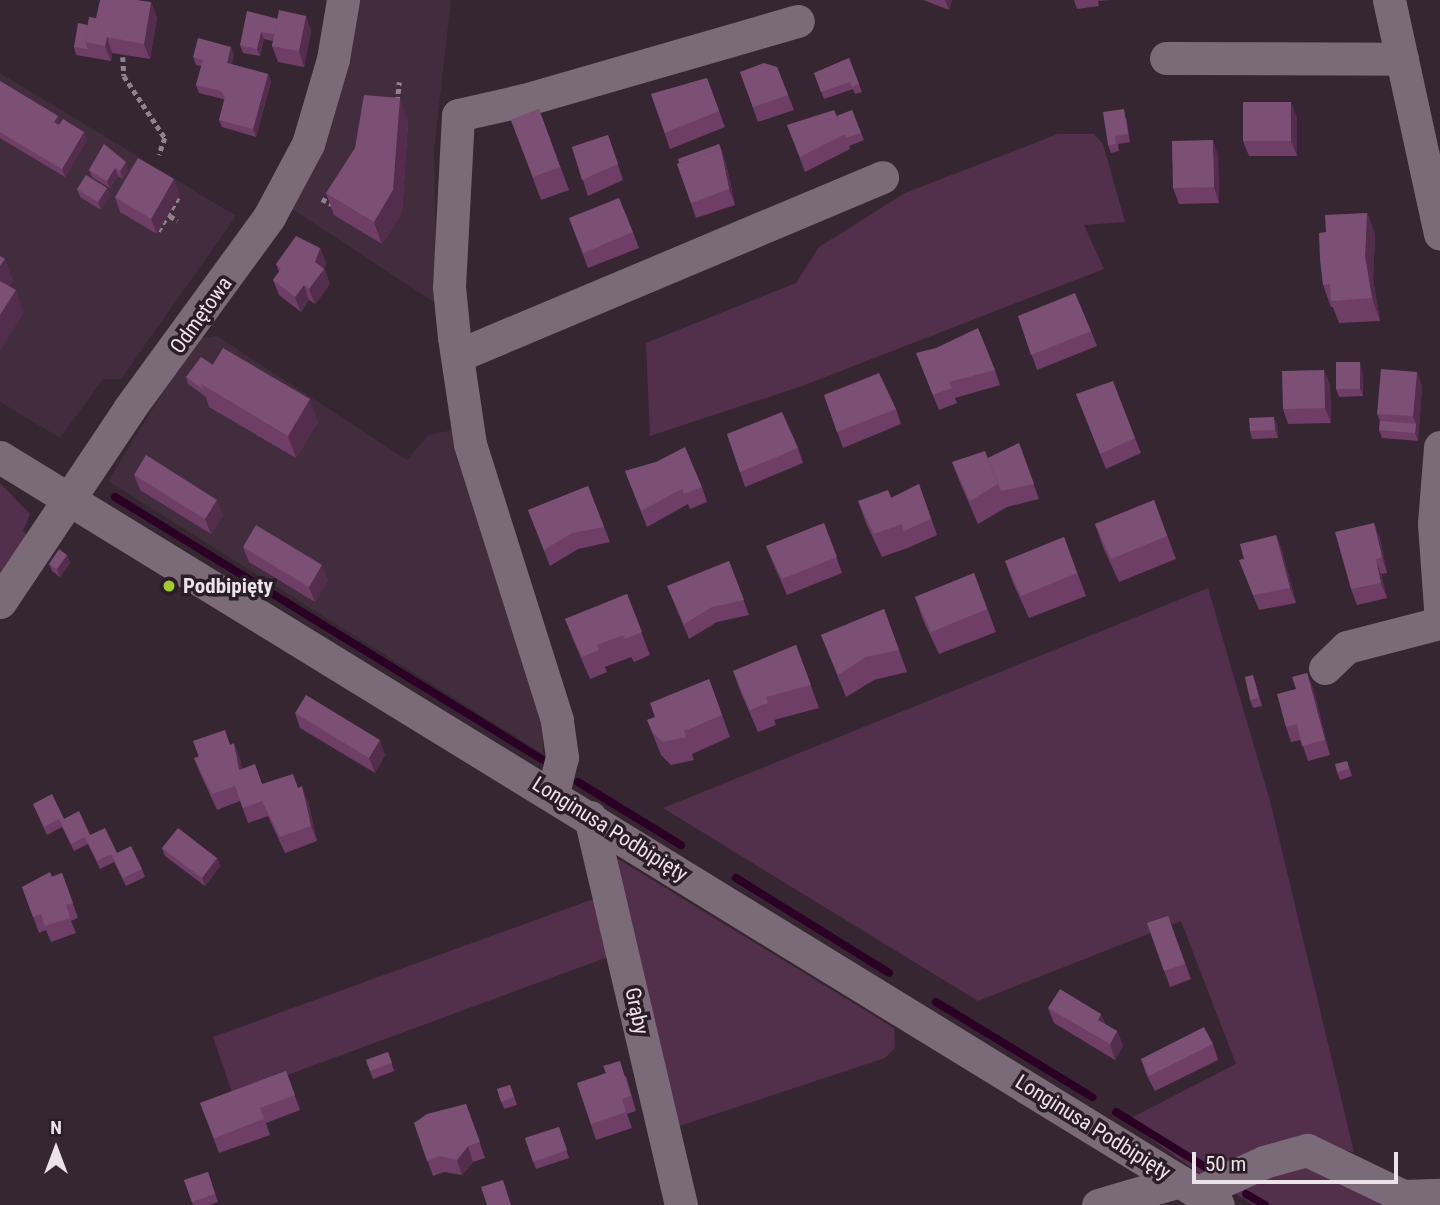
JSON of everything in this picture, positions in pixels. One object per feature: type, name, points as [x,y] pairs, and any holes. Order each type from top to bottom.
[{"type":"street","name":"Odmętowa","points":[[0,602],[68,499],[270,217],[308,144],[333,59],[343,0]]},
{"type":"street","points":[[1389,0],[1440,233]]},
{"type":"street","points":[[552,793],[562,757],[557,720],[470,444],[449,287],[458,115],[797,21]]},
{"type":"street","points":[[1166,58],[1402,59]]},
{"type":"street","points":[[459,355],[882,177]]},
{"type":"street","points":[[1440,447],[1434,524],[1440,608]]},
{"type":"street","name":"Longinusa Podbipięty","points":[[0,457],[552,793],[1199,1193]]},
{"type":"street","points":[[1325,668],[1347,647],[1440,623]]},
{"type":"street","name":"Grąby","points":[[590,817],[681,1205]]},
{"type":"street","points":[[1098,1205],[1199,1193],[1264,1162],[1307,1150],[1403,1196],[1440,1195]]},
{"type":"path","points":[[123,57],[124,76],[165,138],[159,155]]},
{"type":"path","points":[[396,116],[399,82]]},
{"type":"path","points":[[322,199],[334,206],[341,196]]},
{"type":"path","points":[[158,231],[170,216],[178,198]]},
{"type":"path","points":[[170,216],[178,221]]},
{"type":"shaded area","points":[[353,0],[451,0],[434,150],[437,304],[292,209]]},
{"type":"shaded area","points":[[0,73],[236,216],[121,379],[103,379],[60,438],[0,402]]},
{"type":"shaded area","points":[[1058,134],[1094,134],[1103,144],[1125,222],[1084,225],[1104,269],[802,386],[650,436],[646,343],[796,283],[819,247],[905,193]]},
{"type":"shaded area","points":[[217,336],[407,460],[428,435],[464,428],[542,715],[543,754],[108,481],[196,339]]},
{"type":"shaded area","points":[[0,483],[30,514],[23,531],[32,539],[0,589]]},
{"type":"shaded area","points":[[1208,588],[1270,801],[1354,1152],[1322,1146],[1205,1177],[1125,1121],[1236,1064],[1181,921],[978,1001],[663,808]]},
{"type":"shaded area","points":[[618,859],[894,1028],[895,1048],[885,1058],[676,1127],[608,862]]},
{"type":"shaded area","points":[[599,897],[616,954],[233,1095],[213,1037]]},
{"type":"shaded area","points":[[1309,1161],[1396,1205],[1254,1205],[1228,1189]]},
{"type":"building","points":[[100,0],[151,2],[144,44],[107,37],[105,46],[85,42],[89,17],[96,18]]},
{"type":"building","points":[[279,10],[306,16],[299,51],[272,46]]},
{"type":"building","points":[[247,11],[278,19],[274,34],[261,32],[257,49],[240,45]]},
{"type":"building","points":[[78,23],[88,25],[85,42],[88,49],[74,47]]},
{"type":"building","points":[[198,38],[231,47],[227,63],[268,74],[253,129],[219,120],[225,98],[221,91],[196,85],[203,60],[193,57]]},
{"type":"building","points":[[849,58],[859,84],[852,87],[850,82],[821,92],[814,73]]},
{"type":"building","points":[[764,63],[777,67],[788,95],[753,107],[740,72]]},
{"type":"building","points":[[707,78],[719,111],[665,133],[651,94]]},
{"type":"building","points":[[0,81],[58,116],[54,122],[59,125],[63,119],[84,132],[62,169],[0,132]]},
{"type":"building","points":[[364,95],[400,98],[393,190],[374,222],[326,193],[355,148]]},
{"type":"building","points":[[1243,102],[1291,102],[1291,141],[1243,141]]},
{"type":"building","points":[[539,109],[560,167],[533,177],[511,120]]},
{"type":"building","points":[[1124,109],[1128,134],[1115,136],[1116,144],[1108,145],[1103,112]]},
{"type":"building","points":[[834,110],[845,134],[800,157],[787,125]]},
{"type":"building","points":[[852,110],[861,133],[846,138],[837,116]]},
{"type":"building","points":[[608,135],[618,164],[582,180],[572,147]]},
{"type":"building","points":[[1213,140],[1214,187],[1173,188],[1172,141]]},
{"type":"building","points":[[104,144],[126,162],[120,171],[115,168],[107,181],[89,170]]},
{"type":"building","points":[[719,144],[724,156],[721,149],[679,163],[678,159]]},
{"type":"building","points":[[721,149],[729,189],[691,203],[677,164]]},
{"type":"building","points":[[138,158],[174,179],[151,219],[115,197]]},
{"type":"building","points":[[86,175],[107,188],[98,202],[77,189]]},
{"type":"building","points":[[619,198],[633,232],[583,253],[569,218]]},
{"type":"building","points":[[1367,213],[1365,256],[1372,298],[1331,301],[1330,284],[1323,285],[1320,259],[1319,233],[1326,232],[1325,215]]},
{"type":"building","points":[[296,236],[320,248],[315,262],[324,269],[309,289],[304,285],[295,297],[273,280],[281,269],[276,264]]},
{"type":"building","points":[[0,281],[16,290],[0,315]]},
{"type":"building","points":[[1075,293],[1091,331],[1031,355],[1018,316]]},
{"type":"building","points":[[978,328],[995,370],[949,382],[952,388],[933,395],[916,353],[936,348]]},
{"type":"building","points":[[223,348],[310,399],[288,436],[201,384]]},
{"type":"building","points":[[201,357],[213,365],[201,384],[203,389],[186,377]]},
{"type":"building","points":[[1336,362],[1360,362],[1360,389],[1336,389]]},
{"type":"building","points":[[1381,369],[1417,372],[1413,416],[1377,414]]},
{"type":"building","points":[[1324,370],[1325,408],[1283,409],[1282,371]]},
{"type":"building","points":[[879,373],[896,409],[837,432],[824,395]]},
{"type":"building","points":[[1113,381],[1135,438],[1100,454],[1076,394]]},
{"type":"building","points":[[782,412],[798,448],[740,472],[727,434]]},
{"type":"building","points":[[1274,417],[1275,430],[1250,431],[1249,418]]},
{"type":"building","points":[[1380,421],[1416,424],[1415,433],[1379,430]]},
{"type":"building","points":[[1019,443],[1034,484],[1001,491],[988,458]]},
{"type":"building","points":[[685,447],[702,487],[684,494],[682,489],[641,511],[625,471],[656,462]]},
{"type":"building","points":[[985,451],[998,484],[970,501],[952,462]]},
{"type":"building","points":[[146,455],[217,500],[205,519],[134,475]]},
{"type":"building","points":[[919,484],[931,519],[904,531],[891,498]]},
{"type":"building","points":[[588,486],[604,527],[572,533],[544,550],[528,510]]},
{"type":"building","points":[[888,490],[902,524],[874,534],[858,501]]},
{"type":"building","points":[[1154,500],[1167,536],[1111,559],[1095,524]]},
{"type":"building","points":[[824,523],[837,557],[782,579],[766,546]]},
{"type":"building","points":[[1374,523],[1382,557],[1376,559],[1381,583],[1351,589],[1335,532]]},
{"type":"building","points":[[256,525],[322,565],[309,587],[243,547]]},
{"type":"building","points":[[1276,535],[1290,588],[1253,595],[1239,560],[1244,559],[1240,544]]},
{"type":"building","points":[[1064,537],[1077,573],[1021,596],[1005,561]]},
{"type":"building","points":[[59,549],[67,555],[57,569],[49,564]]},
{"type":"building","points":[[729,561],[744,600],[712,607],[684,624],[667,586]]},
{"type":"building","points":[[974,573],[987,609],[931,632],[915,597]]},
{"type":"building","points":[[627,594],[642,632],[625,639],[623,635],[597,645],[599,650],[582,657],[565,619]]},
{"type":"building","points":[[884,609],[899,650],[866,657],[838,675],[821,635]]},
{"type":"building","points":[[796,645],[811,685],[766,697],[768,703],[750,710],[733,671]]},
{"type":"building","points":[[1307,673],[1325,740],[1302,746],[1297,724],[1286,727],[1277,694],[1296,689],[1292,677]]},
{"type":"building","points":[[1253,675],[1259,698],[1250,700],[1245,677]]},
{"type":"building","points":[[709,679],[722,715],[684,731],[686,737],[663,742],[653,733],[647,720],[655,717],[650,703]]},
{"type":"building","points":[[306,695],[380,740],[369,758],[295,713]]},
{"type":"building","points":[[225,730],[230,745],[234,743],[239,770],[255,764],[262,784],[293,774],[298,788],[302,786],[311,826],[280,837],[262,801],[243,808],[235,786],[212,794],[194,758],[199,757],[193,741]]},
{"type":"building","points":[[1347,761],[1349,769],[1337,772],[1335,764]]},
{"type":"building","points":[[52,794],[64,819],[79,811],[90,835],[105,828],[117,853],[131,846],[142,869],[123,878],[111,854],[97,861],[85,837],[71,844],[59,819],[44,827],[33,804]]},
{"type":"building","points":[[178,828],[217,858],[202,878],[162,848]]},
{"type":"building","points":[[50,872],[52,877],[62,873],[73,903],[66,905],[70,918],[45,926],[41,914],[33,917],[22,887]]},
{"type":"building","points":[[1168,916],[1185,964],[1164,971],[1147,923]]},
{"type":"building","points":[[1060,989],[1101,1014],[1098,1020],[1117,1031],[1110,1044],[1048,1008]]},
{"type":"building","points":[[1204,1027],[1213,1044],[1149,1076],[1141,1059]]},
{"type":"building","points":[[388,1052],[392,1063],[370,1071],[366,1060]]},
{"type":"building","points":[[620,1061],[631,1096],[622,1099],[626,1112],[591,1124],[577,1083],[606,1073],[603,1066]]},
{"type":"building","points":[[286,1071],[295,1095],[260,1108],[264,1119],[214,1138],[200,1103]]},
{"type":"building","points":[[510,1085],[514,1097],[501,1102],[497,1089]]},
{"type":"building","points":[[466,1104],[480,1142],[468,1146],[457,1160],[439,1156],[427,1161],[414,1123],[427,1114]]},
{"type":"building","points":[[559,1127],[567,1150],[533,1162],[525,1138]]},
{"type":"building","points":[[208,1172],[215,1194],[192,1202],[184,1180]]},
{"type":"building","points":[[503,1180],[511,1205],[487,1205],[481,1187]]},
{"type":"waterway","points":[[115,497],[543,760]]},
{"type":"waterway","points":[[578,782],[681,845]]},
{"type":"waterway","points":[[736,878],[889,973]]},
{"type":"waterway","points":[[936,1002],[1092,1097]]},
{"type":"waterway","points":[[1116,1112],[1205,1167]]},
{"type":"waterway","points":[[1246,1194],[1265,1205]]},
{"type":"place","name":"Podbipięty","points":[[169,586]]}]
